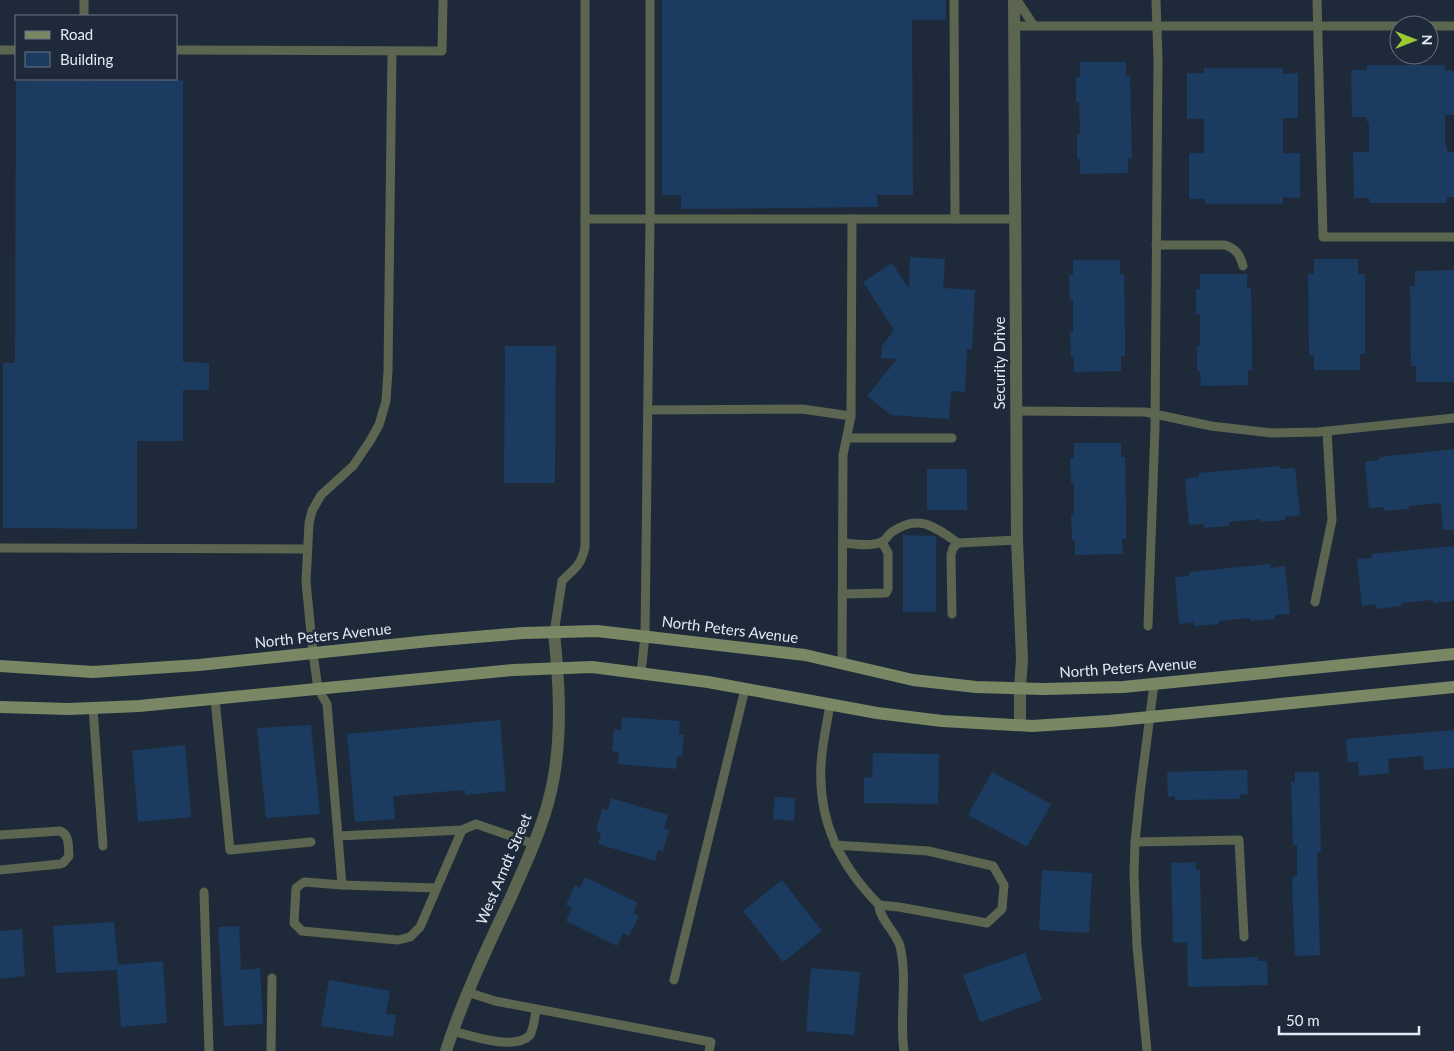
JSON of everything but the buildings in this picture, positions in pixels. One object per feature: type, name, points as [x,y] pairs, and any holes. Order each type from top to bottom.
[{"type":"main road","name":"North Peters Avenue","points":[[0,666],[93,672],[199,665],[428,641],[597,631],[805,655],[913,680],[976,687],[1020,688],[1113,687],[1154,684],[1454,654]]},
{"type":"main road","points":[[0,707],[69,709],[139,706],[513,670],[592,667],[745,688],[877,713],[933,720],[1032,726],[1149,717],[1454,687]]},
{"type":"street","name":"Security Drive","points":[[1015,0],[1017,540],[1022,659],[1020,725]]},
{"type":"street","name":"West Arndt Street","points":[[446,1051],[467,992],[534,844],[552,787],[560,732],[558,668],[554,633]]},
{"type":"lane","points":[[84,0],[84,15]]},
{"type":"lane","points":[[178,50],[442,52],[443,0]]},
{"type":"lane","points":[[554,633],[562,581],[572,574],[579,564],[585,547],[585,0]]},
{"type":"lane","points":[[641,674],[645,636],[650,219],[650,0]]},
{"type":"lane","points":[[954,0],[955,219]]},
{"type":"lane","points":[[1015,0],[1034,26]]},
{"type":"lane","points":[[1148,626],[1155,414],[1156,0]]},
{"type":"lane","points":[[1317,0],[1323,237],[1454,237]]},
{"type":"lane","points":[[1014,26],[1389,26]]},
{"type":"lane","points":[[1439,26],[1454,26]]},
{"type":"lane","points":[[0,50],[15,50]]},
{"type":"lane","points":[[342,885],[327,704],[318,688],[313,653],[306,582],[307,549],[309,523],[314,506],[325,491],[340,479],[360,457],[379,425],[386,402],[392,51]]},
{"type":"lane","points":[[585,219],[1015,219]]},
{"type":"lane","points":[[842,664],[844,455],[851,416],[852,219]]},
{"type":"lane","points":[[1156,245],[1225,245],[1234,248],[1240,255],[1242,266]]},
{"type":"lane","points":[[648,410],[802,409],[851,416]]},
{"type":"lane","points":[[1016,411],[1145,412],[1211,426],[1254,432],[1290,433],[1454,418]]},
{"type":"lane","points":[[1315,602],[1332,520],[1327,431]]},
{"type":"lane","points":[[847,438],[952,438]]},
{"type":"lane","points":[[842,544],[882,542],[891,532],[907,524],[918,522],[934,526],[958,544]]},
{"type":"lane","points":[[952,614],[952,548],[958,544],[1017,540]]},
{"type":"lane","points":[[842,594],[886,593],[888,589],[888,553],[882,542]]},
{"type":"lane","points":[[0,548],[307,549]]},
{"type":"lane","points":[[1147,1051],[1134,908],[1135,842],[1154,684]]},
{"type":"lane","points":[[674,980],[745,688]]},
{"type":"lane","points":[[215,699],[230,850],[311,842]]},
{"type":"lane","points":[[830,704],[821,762],[821,786],[825,817],[835,844],[850,872],[861,887],[879,905],[987,924],[1002,909],[1004,885],[993,866],[928,851],[835,844]]},
{"type":"lane","points":[[93,708],[103,846]]},
{"type":"lane","points":[[338,836],[462,830],[476,824],[534,844]]},
{"type":"lane","points":[[436,888],[304,882],[296,888],[294,923],[302,931],[398,940],[410,937],[420,927],[462,830]]},
{"type":"lane","points":[[0,835],[64,832],[68,838],[69,856],[64,863],[60,864],[0,870]]},
{"type":"lane","points":[[1135,842],[1239,840],[1244,937]]},
{"type":"lane","points":[[204,892],[208,1051]]},
{"type":"lane","points":[[879,905],[879,912],[891,927],[899,944],[902,960],[904,1051]]},
{"type":"lane","points":[[271,1051],[272,978]]},
{"type":"lane","points":[[467,992],[495,1001],[711,1042],[709,1051]]},
{"type":"lane","points":[[452,1031],[500,1044],[513,1045],[522,1042],[529,1036],[533,1028],[536,1009]]}]
